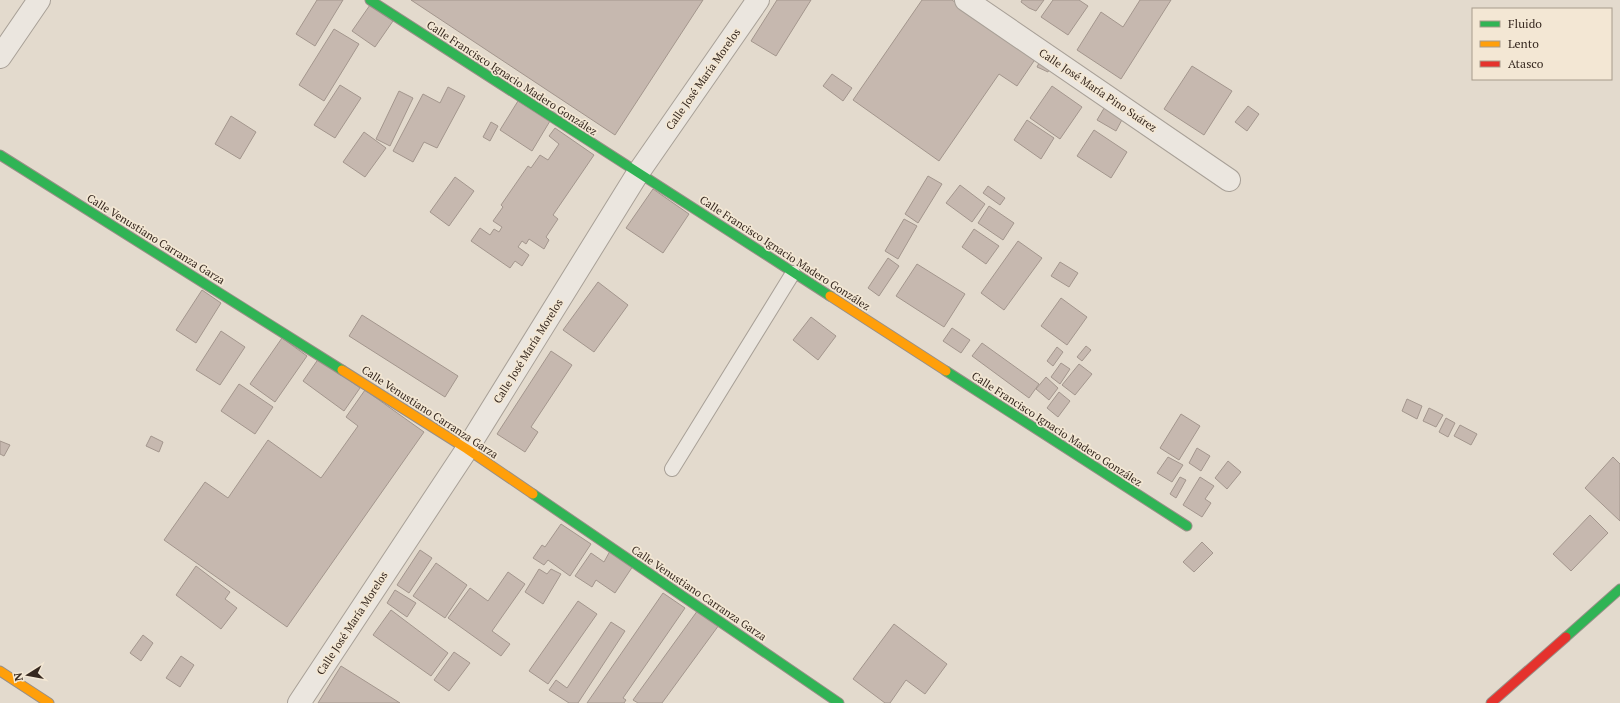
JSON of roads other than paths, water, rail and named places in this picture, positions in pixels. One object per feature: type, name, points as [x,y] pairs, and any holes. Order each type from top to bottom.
[{"type":"street","points":[[0,57],[39,0]]},
{"type":"street","name":"Calle Francisco Ignacio Madero González","points":[[370,0],[638,174],[1187,526]]},
{"type":"street","name":"Calle José María Morelos","points":[[300,703],[467,449],[638,174],[758,0]]},
{"type":"street","name":"Calle José María Pino Suárez","points":[[966,0],[1229,180]]},
{"type":"street","name":"Calle Venustiano Carranza Garza","points":[[0,155],[467,449],[839,703]]},
{"type":"street","points":[[1490,703],[1620,589]]},
{"type":"street","points":[[0,671],[49,703]]},
{"type":"lane","points":[[672,469],[793,273]]}]
